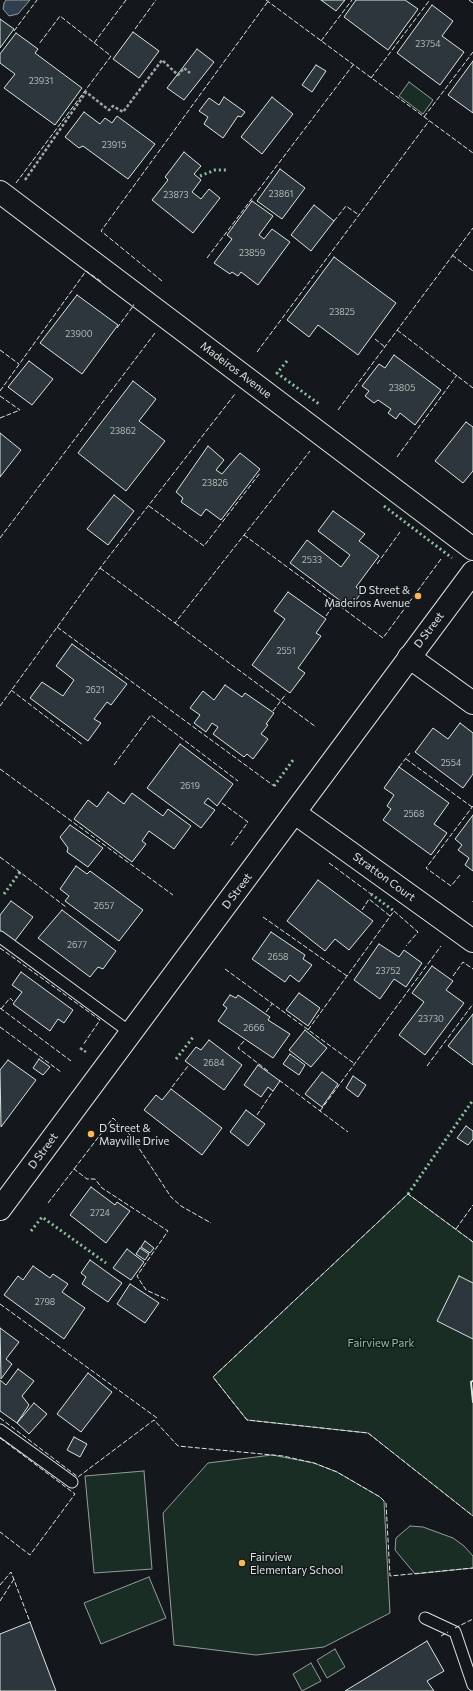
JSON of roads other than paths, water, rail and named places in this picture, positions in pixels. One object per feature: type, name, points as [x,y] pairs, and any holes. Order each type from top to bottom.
[{"type":"street","name":"Madeiros Avenue","points":[[6,196],[473,549]]},
{"type":"street","name":"D Street","points":[[0,1207],[473,572]]},
{"type":"street","points":[[409,657],[473,703]]},
{"type":"street","name":"Stratton Court","points":[[295,812],[473,941]]},
{"type":"lane","points":[[0,937],[131,1033]]},
{"type":"lane","points":[[0,1430],[72,1482]]},
{"type":"lane","points":[[425,1618],[455,1632],[473,1685]]},
{"type":"water","points":[[6,0],[30,0],[18,14],[9,16],[3,9]]},
{"type":"place","name":"D Street & Madeiros Avenue","points":[[418,596]]},
{"type":"place","name":"D Street & Mayville Drive","points":[[91,1134]]},
{"type":"place","name":"Fairview Elementary School","points":[[242,1563]]},
{"type":"park label","name":"Fairview Park","points":[[381,1343]]}]
